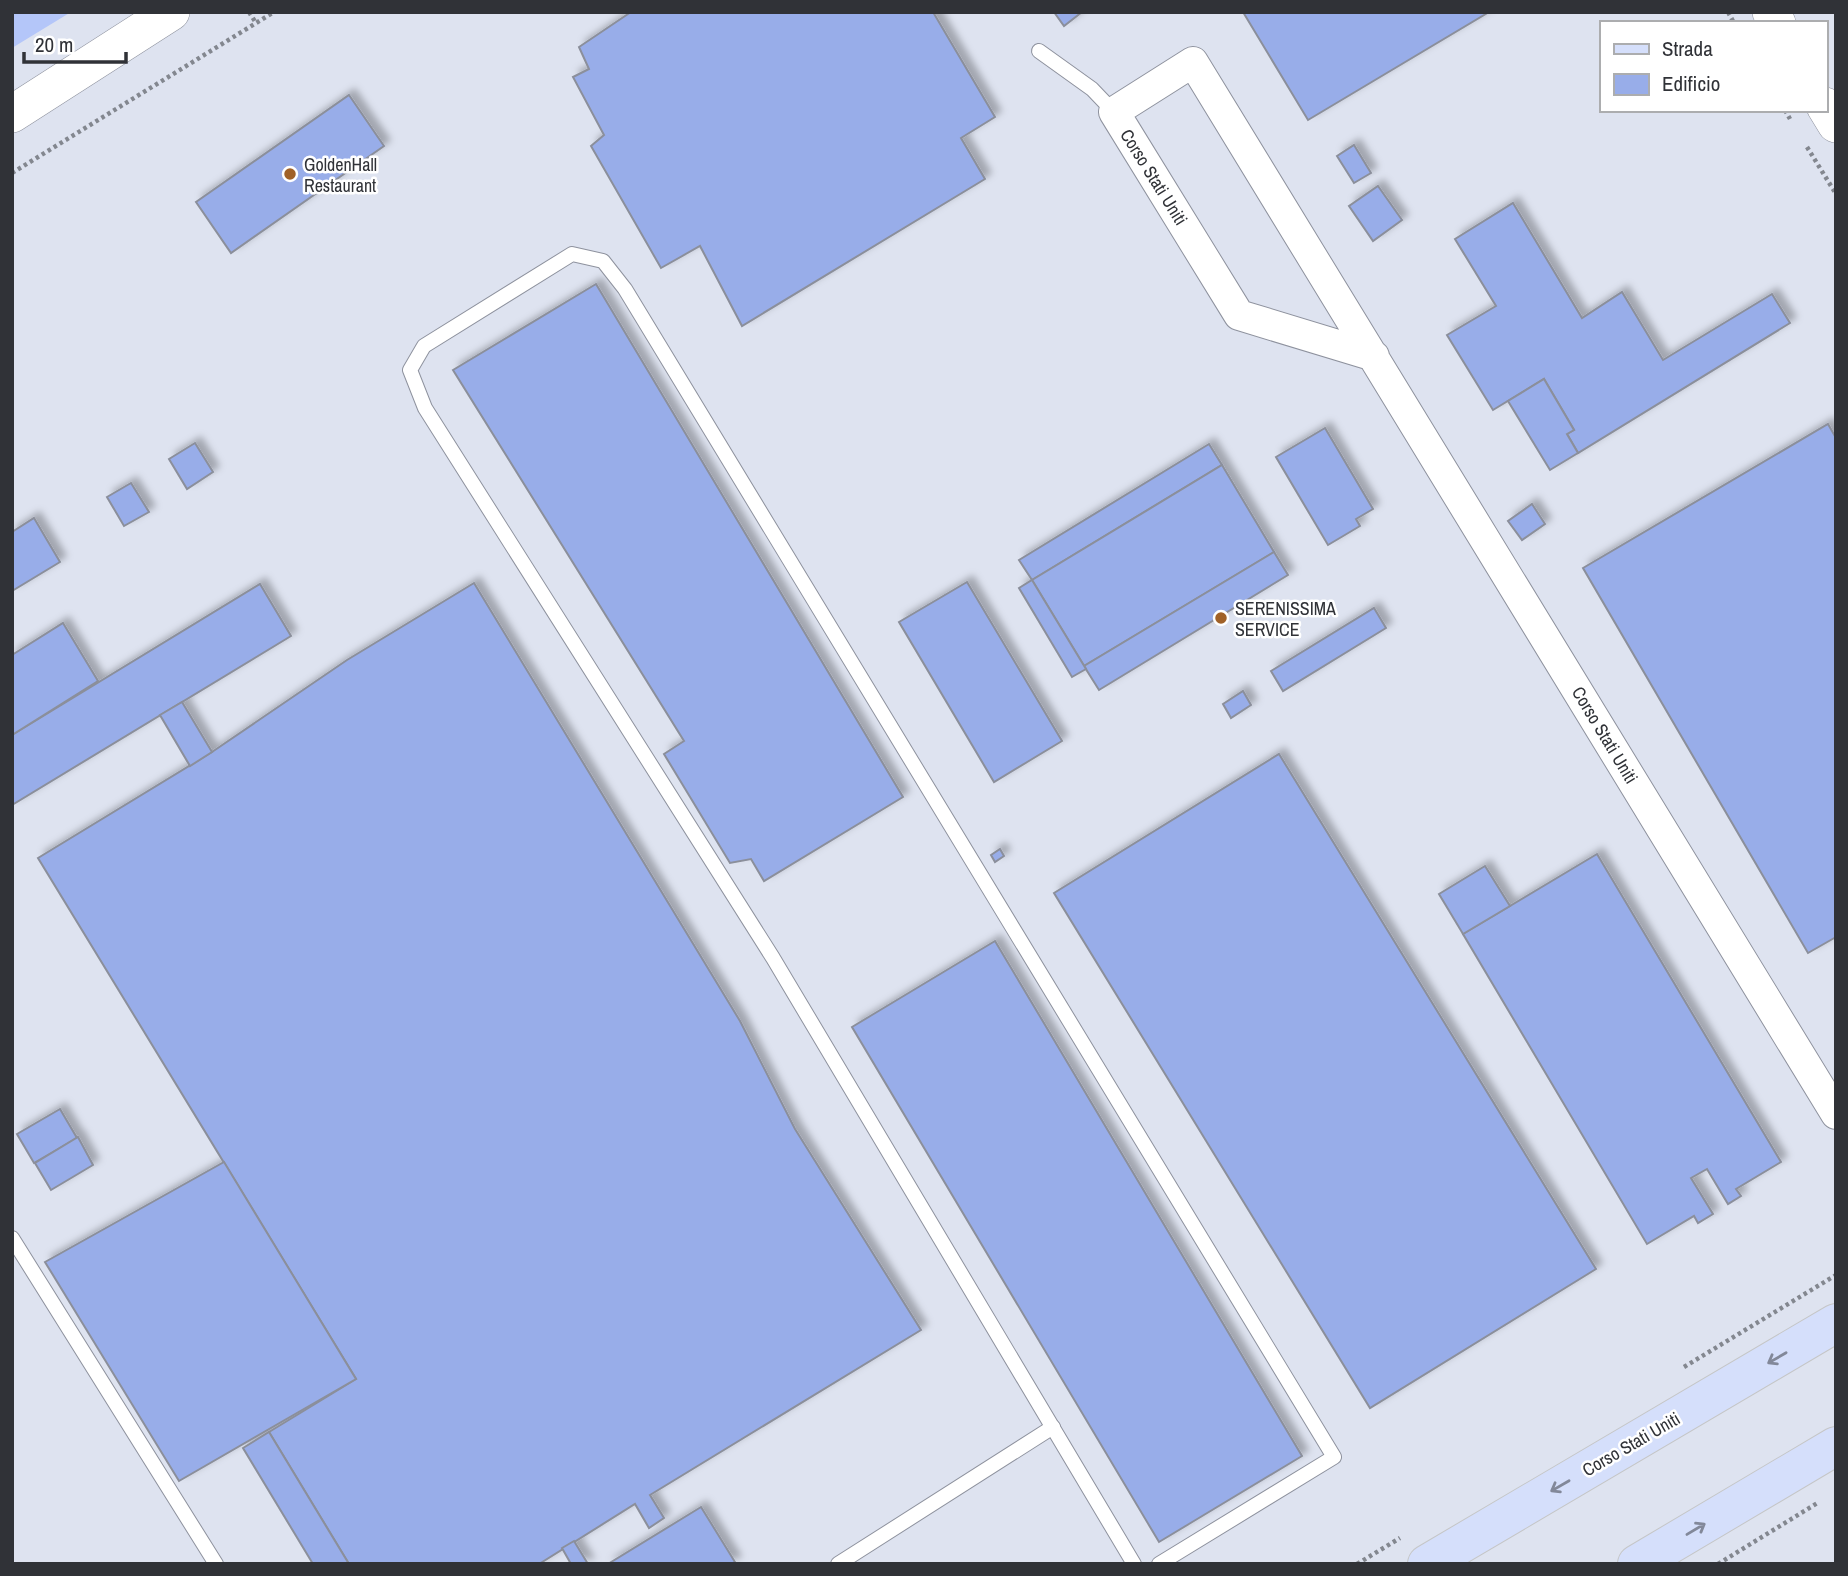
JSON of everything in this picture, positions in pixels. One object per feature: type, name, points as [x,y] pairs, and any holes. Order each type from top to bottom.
[{"type":"main road","name":"Corso Stati Uniti","points":[[1427,1564],[1836,1324]]},
{"type":"main road","points":[[1637,1564],[1836,1446]]},
{"type":"street","points":[[12,114],[171,12]]},
{"type":"street","name":"Corso Stati Uniti","points":[[1374,356],[1239,315],[1114,112],[1192,62],[1374,356],[1836,1114]]},
{"type":"lane","points":[[1039,51],[1092,89],[1114,112]]},
{"type":"lane","points":[[1134,1564],[774,958],[425,408],[410,370],[424,346],[572,254],[603,261],[625,289],[1334,1457],[1159,1564]]},
{"type":"lane","points":[[12,1238],[216,1564]]},
{"type":"lane","points":[[838,1564],[1053,1427]]},
{"type":"path","points":[[249,12],[256,23]]},
{"type":"path","points":[[12,173],[274,12]]},
{"type":"path","points":[[1786,112],[1791,121]]},
{"type":"path","points":[[1804,142],[1836,194]]},
{"type":"path","points":[[1718,1564],[1824,1499]]},
{"type":"shaded area","points":[[12,12],[71,12],[12,48]]},
{"type":"building","points":[[631,12],[933,12],[995,117],[961,138],[985,179],[742,326],[700,246],[661,268],[591,146],[604,135],[573,77],[589,69],[579,47]]},
{"type":"building","points":[[1054,12],[1082,12],[1064,26]]},
{"type":"building","points":[[1243,12],[1489,12],[1308,120]]},
{"type":"building","name":"GoldenHall Restaurant","points":[[349,95],[384,146],[231,253],[196,202]]},
{"type":"building","points":[[1354,145],[1371,173],[1354,183],[1337,156]]},
{"type":"building","points":[[1378,186],[1402,220],[1373,241],[1349,206]]},
{"type":"building","points":[[1513,203],[1582,318],[1622,292],[1663,360],[1772,294],[1790,323],[1578,453],[1567,434],[1574,430],[1544,379],[1493,410],[1447,335],[1496,306],[1455,239]]},
{"type":"building","points":[[596,284],[903,797],[764,881],[751,859],[730,863],[664,754],[684,741],[453,370]]},
{"type":"building","points":[[1544,379],[1574,430],[1567,434],[1578,453],[1550,470],[1508,401]]},
{"type":"building","points":[[1828,424],[1836,438],[1836,937],[1808,953],[1583,568]]},
{"type":"building","points":[[1325,428],[1373,509],[1356,519],[1360,526],[1328,545],[1276,457]]},
{"type":"building","points":[[195,443],[213,472],[187,489],[169,459]]},
{"type":"building","points":[[1209,444],[1222,465],[1032,580],[1019,560]]},
{"type":"building","points":[[1222,465],[1274,552],[1084,666],[1032,580]]},
{"type":"building","points":[[131,483],[149,512],[124,526],[107,497]]},
{"type":"building","points":[[1532,504],[1545,524],[1522,540],[1508,521]]},
{"type":"building","points":[[34,518],[60,562],[12,591],[12,532]]},
{"type":"building","points":[[1274,552],[1288,575],[1099,690],[1084,666]]},
{"type":"building","points":[[1032,580],[1086,669],[1072,677],[1019,588]]},
{"type":"building","points":[[967,582],[1062,741],[994,782],[899,622]]},
{"type":"building","points":[[474,583],[740,1021],[795,1129],[921,1330],[650,1495],[664,1518],[649,1528],[635,1504],[539,1564],[349,1564],[269,1432],[356,1379],[38,858],[212,752],[347,660]]},
{"type":"building","points":[[260,584],[291,636],[12,805],[12,735]]},
{"type":"building","points":[[1374,608],[1386,628],[1283,691],[1271,671]]},
{"type":"building","points":[[63,623],[98,681],[12,735],[12,655]]},
{"type":"building","points":[[1243,691],[1251,705],[1231,718],[1223,704]]},
{"type":"building","points":[[182,702],[212,752],[190,766],[160,715]]},
{"type":"building","points":[[1279,754],[1596,1269],[1370,1408],[1054,893]]},
{"type":"building","points":[[1000,849],[1004,856],[995,862],[991,855]]},
{"type":"building","points":[[1597,854],[1781,1162],[1736,1189],[1741,1196],[1728,1204],[1707,1169],[1691,1178],[1713,1214],[1698,1223],[1694,1216],[1647,1244],[1463,934]]},
{"type":"building","points":[[1485,866],[1510,906],[1463,934],[1439,894]]},
{"type":"building","points":[[995,941],[1302,1456],[1159,1542],[852,1027]]},
{"type":"building","points":[[60,1109],[77,1138],[34,1163],[17,1134]]},
{"type":"building","points":[[78,1137],[93,1165],[51,1190],[35,1163]]},
{"type":"building","points":[[224,1162],[356,1379],[179,1481],[45,1262]]},
{"type":"building","points":[[269,1432],[349,1564],[313,1564],[243,1448]]},
{"type":"building","points":[[701,1507],[735,1562],[608,1564]]},
{"type":"building","points":[[574,1541],[588,1564],[571,1564],[562,1548]]},
{"type":"place","name":"GoldenHall Restaurant","points":[[290,174]]},
{"type":"place","name":"SERENISSIMA SERVICE","points":[[1221,618]]}]
